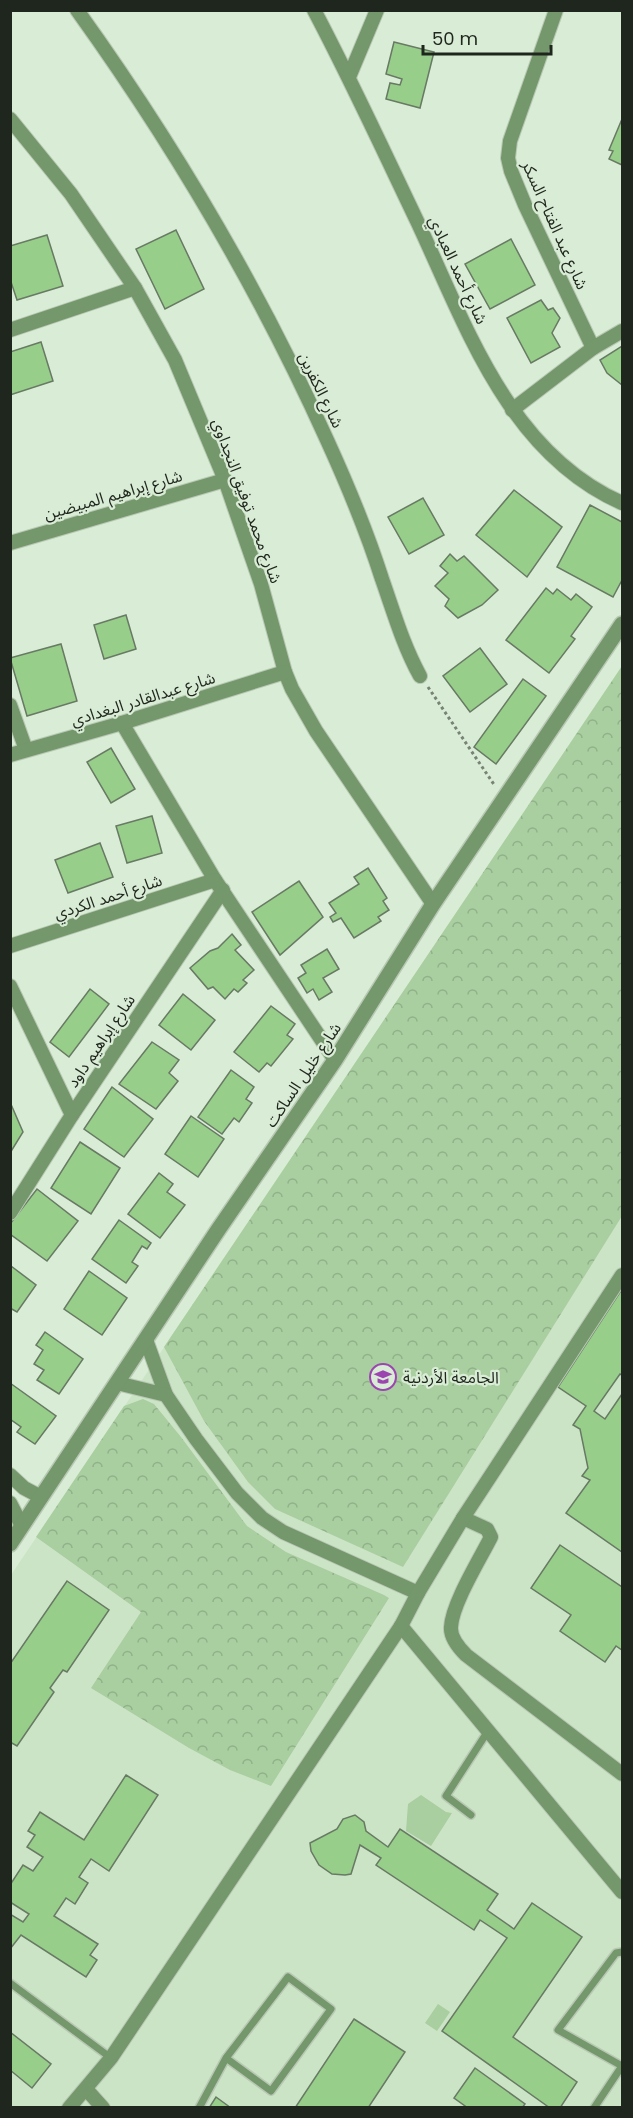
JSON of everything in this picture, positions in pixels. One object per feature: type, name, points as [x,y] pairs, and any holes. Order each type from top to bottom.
[{"type":"street","name":"شارع الكفرين","points":[[77,10],[124,76],[176,157],[234,255],[274,332],[327,440],[357,509],[405,648],[420,676]]},
{"type":"street","name":"شارع أحمد العبادي","points":[[314,10],[349,77],[482,361],[512,410],[561,464],[602,494],[622,503]]},
{"type":"street","points":[[349,77],[377,10]]},
{"type":"street","name":"شارع عبد الفتاح السكر","points":[[556,10],[510,141],[508,158],[525,204],[593,348]]},
{"type":"street","name":"شارع محمد توفيق النجداوي","points":[[10,119],[71,194],[135,288],[175,360],[225,480],[261,584],[285,672],[292,689],[316,730],[434,904]]},
{"type":"street","points":[[10,330],[135,288]]},
{"type":"street","points":[[512,410],[593,348],[622,331]]},
{"type":"street","name":"شارع إبراهيم المبيضين","points":[[10,543],[225,480]]},
{"type":"street","name":"شارع خليل الساكت","points":[[10,1544],[218,1230],[335,1060],[434,904],[622,624]]},
{"type":"street","name":"شارع عبدالقادر البغدادي","points":[[10,755],[285,672]]},
{"type":"street","points":[[10,705],[26,750]]},
{"type":"street","points":[[122,723],[219,885],[303,1015],[335,1060]]},
{"type":"street","name":"شارع أحمد الكردي","points":[[10,946],[219,885]]},
{"type":"street","name":"شارع إبراهيم داود","points":[[10,1213],[219,885]]},
{"type":"street","points":[[10,986],[72,1115]]},
{"type":"street","points":[[69,2108],[111,2058],[401,1626],[418,1593],[464,1518],[622,1275]]},
{"type":"street","points":[[146,1340],[166,1395],[222,1474],[262,1518],[283,1532],[418,1593]]},
{"type":"street","points":[[117,1383],[166,1395]]},
{"type":"street","points":[[10,1475],[24,1488],[41,1497]]},
{"type":"street","points":[[10,1503],[22,1526]]},
{"type":"street","points":[[464,1518],[487,1529],[491,1537],[458,1601],[452,1620],[453,1638],[458,1647],[622,1774]]},
{"type":"street","points":[[401,1626],[622,1892]]},
{"type":"street","points":[[86,2089],[103,2108]]},
{"type":"lane","points":[[471,1815],[446,1796],[488,1731]]},
{"type":"lane","points":[[594,2108],[622,2066],[558,2030],[616,1953],[622,1952]]},
{"type":"lane","points":[[199,2108],[226,2058],[288,1977],[331,2009],[271,2091],[226,2058]]},
{"type":"lane","points":[[10,1983],[111,2058]]},
{"type":"path","points":[[420,676],[504,799]]},
{"type":"shaded area","name":"الجامعة الأردنية","points":[[622,666],[622,2107],[11,2108],[11,1575]]},
{"type":"green space","points":[[622,666],[622,1216],[403,1567],[275,1509],[248,1482],[204,1421],[164,1347]]},
{"type":"green space","points":[[143,1399],[154,1404],[247,1526],[286,1552],[389,1598],[271,1786],[230,1770],[189,1748],[91,1688],[141,1612],[36,1537],[124,1406]]},
{"type":"green space","points":[[421,1795],[446,1812],[452,1813],[431,1846],[406,1831],[408,1804]]},
{"type":"green space","points":[[438,2004],[450,2012],[437,2031],[425,2023]]},
{"type":"building","points":[[394,42],[434,52],[420,108],[386,99],[390,83],[400,85],[402,79],[386,74]]},
{"type":"building","points":[[622,119],[622,165],[609,159],[613,151],[609,150]]},
{"type":"building","points":[[176,230],[204,289],[165,309],[136,249]]},
{"type":"building","points":[[47,235],[63,286],[17,300],[10,279],[10,246]]},
{"type":"building","points":[[511,239],[535,285],[490,309],[465,264]]},
{"type":"building","points":[[541,300],[548,310],[553,308],[560,318],[552,333],[560,347],[531,363],[507,318]]},
{"type":"building","points":[[41,342],[53,381],[10,395],[10,352]]},
{"type":"building","points":[[622,346],[622,385],[607,373],[600,360]]},
{"type":"building","points":[[514,490],[562,527],[527,577],[476,535]]},
{"type":"building","points":[[423,498],[444,535],[409,554],[388,517]]},
{"type":"building","points":[[590,505],[622,522],[622,580],[613,597],[557,567]]},
{"type":"building","points":[[450,554],[457,561],[464,556],[498,590],[482,605],[458,618],[445,606],[449,599],[435,586],[448,573],[440,566]]},
{"type":"building","points":[[546,588],[553,594],[557,589],[571,600],[576,594],[592,607],[571,636],[575,639],[549,673],[506,640]]},
{"type":"building","points":[[126,615],[136,649],[104,659],[94,625]]},
{"type":"building","points":[[61,644],[77,701],[27,716],[10,658]]},
{"type":"building","points":[[480,648],[507,684],[470,712],[443,676]]},
{"type":"building","points":[[523,679],[546,696],[496,764],[474,747]]},
{"type":"building","points":[[111,748],[135,789],[111,803],[87,762]]},
{"type":"building","points":[[152,816],[162,853],[127,863],[116,826]]},
{"type":"building","points":[[100,843],[113,877],[68,893],[55,860]]},
{"type":"building","points":[[368,868],[387,898],[383,901],[389,910],[378,917],[381,921],[354,938],[341,918],[333,922],[330,917],[336,913],[329,903],[359,884],[354,877]]},
{"type":"building","points":[[299,881],[323,917],[280,955],[252,912]]},
{"type":"building","points":[[232,934],[241,945],[235,950],[254,970],[243,980],[247,983],[238,992],[234,989],[225,999],[213,987],[208,989],[190,968],[210,951],[218,948]]},
{"type":"building","points":[[327,949],[339,969],[323,978],[332,992],[319,1000],[313,989],[307,993],[298,978],[306,973],[301,965]]},
{"type":"building","points":[[90,989],[109,1004],[69,1057],[50,1042]]},
{"type":"building","points":[[183,994],[215,1020],[191,1050],[159,1025]]},
{"type":"building","points":[[271,1006],[295,1024],[287,1035],[293,1039],[271,1066],[267,1063],[259,1072],[234,1052]]},
{"type":"building","points":[[152,1042],[179,1060],[169,1073],[178,1081],[156,1109],[119,1084]]},
{"type":"building","points":[[231,1070],[254,1087],[246,1099],[252,1103],[239,1122],[234,1118],[222,1134],[198,1117]]},
{"type":"building","points":[[112,1087],[153,1119],[124,1157],[84,1129]]},
{"type":"building","points":[[10,1102],[23,1132],[10,1153]]},
{"type":"building","points":[[191,1116],[224,1139],[198,1177],[165,1154]]},
{"type":"building","points":[[80,1142],[120,1168],[91,1214],[51,1188]]},
{"type":"building","points":[[159,1173],[173,1184],[167,1192],[185,1205],[160,1238],[128,1214]]},
{"type":"building","points":[[37,1189],[78,1221],[47,1261],[10,1234],[10,1224]]},
{"type":"building","points":[[119,1220],[151,1243],[147,1249],[142,1246],[132,1262],[138,1266],[126,1283],[92,1259]]},
{"type":"building","points":[[11,1266],[36,1285],[17,1312],[10,1308]]},
{"type":"building","points":[[89,1271],[127,1298],[102,1335],[64,1309]]},
{"type":"building","points":[[622,1289],[622,1375],[620,1374],[594,1411],[605,1419],[622,1394],[622,1552],[566,1513],[590,1480],[582,1476],[588,1468],[580,1429],[573,1425],[586,1406],[558,1387]]},
{"type":"building","points":[[45,1332],[83,1359],[59,1394],[37,1380],[44,1370],[34,1364],[43,1350],[36,1345]]},
{"type":"building","points":[[10,1383],[56,1416],[35,1444],[17,1432],[21,1427],[10,1419]]},
{"type":"building","points":[[560,1545],[622,1587],[622,1650],[616,1646],[605,1662],[560,1631],[571,1615],[531,1588]]},
{"type":"building","points":[[67,1581],[109,1610],[67,1672],[63,1670],[50,1688],[54,1692],[17,1746],[10,1742],[10,1664]]},
{"type":"building","points":[[126,1775],[158,1795],[109,1871],[91,1859],[79,1877],[88,1883],[75,1904],[66,1898],[54,1916],[98,1944],[90,1955],[97,1960],[86,1977],[21,1935],[10,1949],[10,1914],[23,1922],[29,1914],[10,1902],[10,1885],[23,1865],[33,1871],[43,1857],[27,1847],[35,1835],[28,1831],[40,1812],[84,1840]]},
{"type":"building","points":[[355,1815],[364,1822],[366,1831],[388,1847],[400,1829],[498,1894],[487,1910],[514,1929],[532,1903],[582,1937],[513,2037],[577,2082],[560,2108],[550,2108],[442,2031],[507,1938],[480,1920],[474,1930],[376,1865],[381,1858],[360,1845],[351,1874],[332,1874],[319,1865],[311,1851],[310,1843],[337,1829],[343,1819]]},
{"type":"building","points":[[354,2019],[405,2052],[368,2108],[295,2108]]},
{"type":"building","points":[[10,2032],[51,2064],[32,2088],[10,2070]]},
{"type":"building","points":[[475,2068],[525,2104],[522,2108],[468,2108],[454,2098]]},
{"type":"building","points":[[216,2097],[231,2108],[209,2108]]},
{"type":"place","name":"الجامعة الأردنية","points":[[383,1377]]}]
